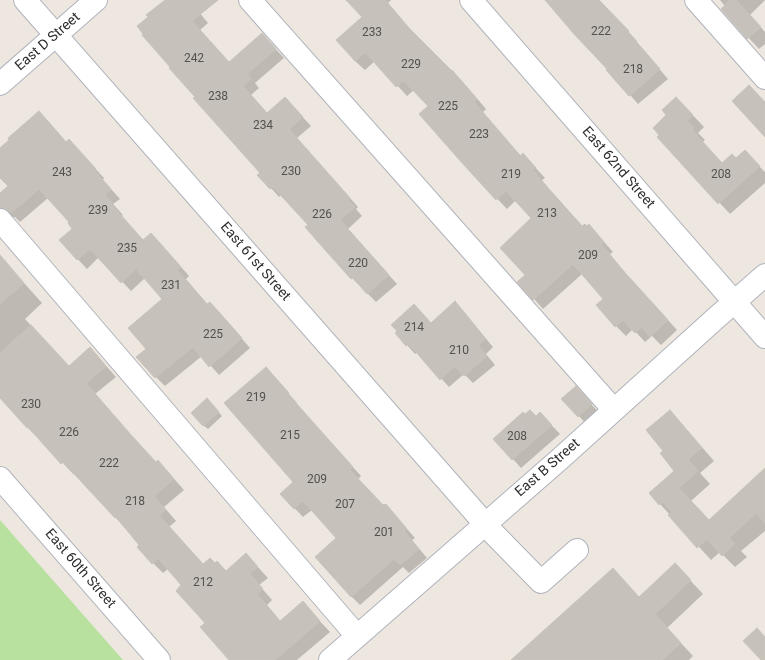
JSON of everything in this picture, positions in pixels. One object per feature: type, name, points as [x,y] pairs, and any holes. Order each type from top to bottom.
[{"type":"street","name":"East 61st Street","points":[[25,0],[485,524],[540,582],[577,550]]},
{"type":"street","name":"East D Street","points":[[0,84],[96,0]]},
{"type":"street","points":[[250,0],[614,410]]},
{"type":"street","name":"East 62nd Street","points":[[471,0],[765,337]]},
{"type":"street","points":[[696,0],[765,78]]},
{"type":"street","points":[[0,220],[357,636]]},
{"type":"street","name":"East B Street","points":[[330,660],[765,275]]},
{"type":"street","name":"East 60th Street","points":[[0,478],[159,660]]},
{"type":"green space","points":[[0,520],[123,660],[0,660]]},
{"type":"building","points":[[165,0],[218,0],[192,21],[229,62],[262,33],[276,49],[247,74],[251,79],[243,86],[267,113],[285,97],[303,117],[289,129],[350,198],[348,200],[355,207],[340,220],[389,275],[367,294],[353,278],[351,279],[318,242],[305,227],[308,225],[273,187],[270,189],[257,175],[260,173],[193,98],[195,97],[142,35],[143,34],[137,26],[148,17],[146,15]]},
{"type":"building","points":[[346,0],[385,0],[402,21],[452,70],[477,99],[474,102],[520,156],[523,153],[536,168],[533,170],[540,179],[582,226],[585,224],[587,226],[589,224],[604,242],[601,244],[618,265],[668,320],[650,337],[642,327],[635,333],[623,320],[615,327],[596,305],[603,299],[573,264],[533,300],[517,282],[525,275],[500,248],[531,218],[506,191],[496,200],[419,114],[428,106],[404,81],[396,87],[365,52],[355,61],[336,40],[362,17]]},
{"type":"building","points":[[545,0],[599,0],[629,31],[628,32],[660,69],[629,96],[606,70],[607,69]]},
{"type":"building","points":[[730,0],[736,0],[761,27],[747,39],[721,9]]},
{"type":"building","points":[[749,85],[765,102],[765,137],[732,101]]},
{"type":"building","points":[[676,97],[693,115],[687,121],[694,128],[692,130],[722,163],[732,154],[736,158],[745,150],[760,166],[718,204],[657,137],[659,135],[653,128],[666,115],[662,110]]},
{"type":"building","points":[[39,111],[66,142],[69,139],[96,169],[94,170],[111,189],[105,195],[143,240],[151,233],[181,267],[177,270],[207,304],[210,302],[242,338],[209,367],[193,347],[155,378],[136,357],[146,349],[128,328],[162,299],[136,269],[121,283],[90,249],[77,260],[59,240],[72,229],[68,223],[69,222],[39,189],[11,213],[4,208],[0,208],[0,193],[8,186],[0,178],[0,148],[9,140],[8,138]]},
{"type":"building","points":[[0,255],[24,283],[0,304]]},
{"type":"building","points":[[455,301],[486,339],[478,345],[487,356],[464,376],[455,366],[440,380],[408,344],[406,346],[395,333],[397,331],[391,325],[414,304],[431,323]]},
{"type":"building","points":[[31,325],[69,366],[90,347],[106,366],[86,383],[131,435],[156,462],[158,460],[174,479],[154,496],[166,510],[159,515],[203,564],[210,558],[215,563],[217,561],[226,571],[246,553],[258,567],[250,574],[263,589],[257,594],[280,621],[303,601],[320,621],[275,660],[229,660],[200,627],[205,623],[176,591],[181,585],[158,558],[152,564],[137,547],[139,545],[116,517],[115,518],[63,462],[61,464],[0,398],[0,353]]},
{"type":"building","points":[[266,367],[353,467],[350,470],[383,505],[386,504],[407,529],[404,531],[419,549],[400,565],[394,559],[351,597],[315,557],[336,538],[303,501],[294,509],[280,494],[293,482],[224,403]]},
{"type":"building","points":[[576,386],[592,404],[578,417],[561,399]]},
{"type":"building","points":[[207,398],[219,412],[203,426],[191,413]]},
{"type":"building","points":[[530,410],[536,416],[540,412],[552,425],[512,460],[493,439],[523,412],[525,414]]},
{"type":"building","points":[[670,410],[702,448],[688,459],[698,471],[679,488],[709,520],[765,468],[765,523],[756,513],[729,538],[735,544],[722,556],[707,539],[697,548],[668,515],[672,512],[663,502],[659,505],[649,493],[674,471],[660,453],[663,451],[646,430]]},
{"type":"building","points":[[675,563],[691,580],[655,614],[681,643],[662,660],[511,660],[613,568],[639,597]]},
{"type":"building","points":[[757,628],[765,637],[765,660],[761,660],[743,641]]}]
